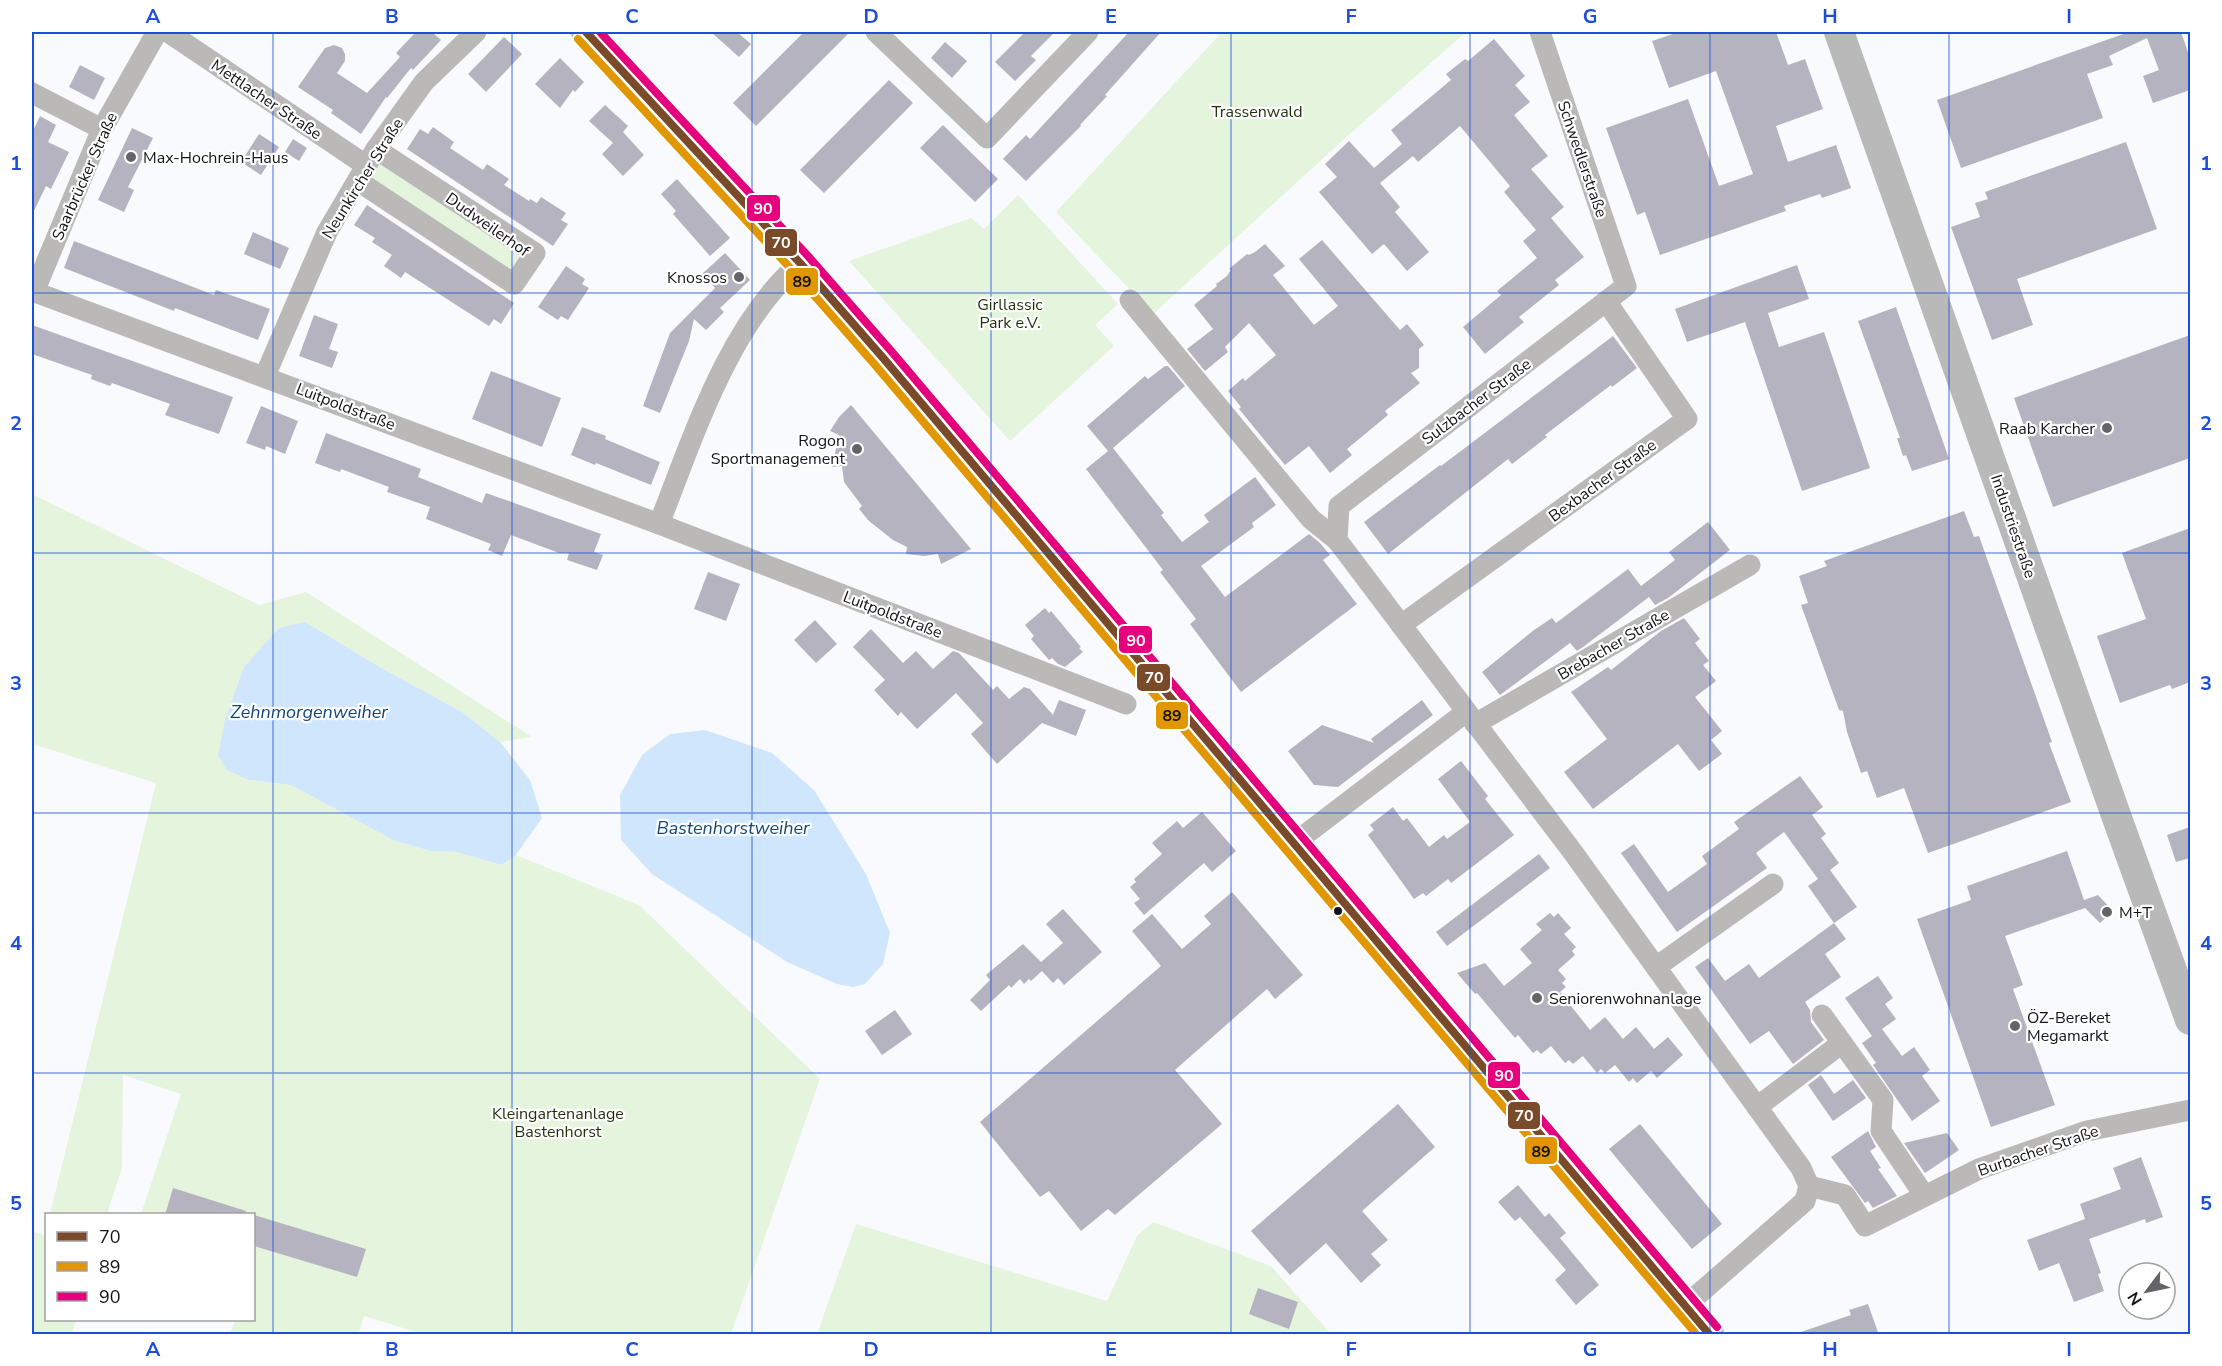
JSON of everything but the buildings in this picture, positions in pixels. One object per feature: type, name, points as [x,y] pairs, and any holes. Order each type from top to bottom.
[{"type":"main road","points":[[586,32],[800,263],[891,368],[1709,1335]]},
{"type":"main road","name":"Industriestraße","points":[[1839,32],[2190,1020]]},
{"type":"street","name":"Saarbrücker Straße","points":[[33,291],[102,129],[157,32]]},
{"type":"street","name":"Mettlacher Straße","points":[[168,32],[367,165]]},
{"type":"street","name":"Neunkircher Straße","points":[[265,376],[327,232],[367,165],[424,82],[476,32]]},
{"type":"street","points":[[876,32],[987,138],[1089,32]]},
{"type":"street","name":"Schwedlerstraße","points":[[1540,32],[1626,286]]},
{"type":"street","points":[[32,93],[102,129]]},
{"type":"street","name":"Dudweilerhof","points":[[367,165],[535,253],[514,284],[367,165]]},
{"type":"street","points":[[659,524],[700,419],[727,362],[781,279],[800,263]]},
{"type":"street","name":"Sulzbacher Straße","points":[[1337,531],[1339,506],[1626,286]]},
{"type":"street","name":"Luitpoldstraße","points":[[33,291],[659,524],[1126,704]]},
{"type":"street","points":[[1130,300],[1311,519],[1337,531],[1401,625],[1656,967],[1802,1168],[1809,1186],[1804,1201],[1684,1306]]},
{"type":"street","name":"Bexbacher Straße","points":[[1401,625],[1687,419],[1606,301]]},
{"type":"street","name":"Brebacher Straße","points":[[1293,844],[1470,718],[1750,565]]},
{"type":"street","points":[[1656,967],[1773,884]]},
{"type":"street","points":[[1822,1015],[1883,1100],[1881,1131],[1924,1195]]},
{"type":"street","points":[[1757,1107],[1842,1042]]},
{"type":"street","name":"Burbacher Straße","points":[[1809,1186],[1845,1195],[1865,1226],[1979,1169],[2086,1131],[2190,1110]]},
{"type":"green space","name":"Trassenwald","points":[[1222,32],[1466,32],[1354,130],[1153,314],[1056,212]]},
{"type":"green space","points":[[376,149],[535,253],[514,284],[358,181]]},
{"type":"green space","name":"Girllassic Park e.V.","points":[[1018,195],[1118,304],[1095,325],[1114,346],[1010,441],[849,261],[971,218],[984,229]]},
{"type":"green space","name":"Kleingartenanlage Bastenhorst","points":[[32,494],[259,605],[306,592],[532,737],[500,742],[462,712],[304,622],[249,780],[291,785],[395,841],[431,851],[456,852],[502,865],[516,855],[639,905],[820,1079],[731,1334],[423,1334],[364,1316],[359,1332],[365,1334],[230,1334],[235,1321],[255,1321],[255,1213],[141,1213],[181,1094],[123,1075],[122,1168],[107,1213],[50,1213],[156,783],[32,744]]},
{"type":"green space","points":[[1153,1222],[1271,1266],[1331,1334],[817,1334],[856,1224],[1107,1301],[1137,1236]]},
{"type":"green space","points":[[32,1231],[45,1236],[45,1321],[76,1321],[72,1334],[32,1334]]},
{"type":"water","name":"Zehnmorgenweiher","points":[[305,622],[376,665],[462,712],[500,742],[530,780],[542,818],[516,855],[502,865],[456,852],[431,851],[395,841],[291,785],[249,780],[227,770],[218,756],[225,720],[244,667],[279,628]]},
{"type":"water","name":"Bastenhorstweiher","points":[[705,730],[772,753],[814,790],[866,874],[890,933],[883,964],[865,984],[853,987],[837,984],[787,962],[652,874],[621,840],[620,795],[642,755],[670,734]]},
{"type":"transit line","name":"70","points":[[586,32],[800,263],[884,359],[1709,1334]]},
{"type":"transit line","name":"90","points":[[600,32],[808,256],[892,352],[1717,1327]]},
{"type":"transit line","name":"89","points":[[578,39],[792,270],[876,366],[1696,1334]]},
{"type":"place","name":"Max-Hochrein-Haus","points":[[131,157]]},
{"type":"place","name":"Knossos","points":[[739,277]]},
{"type":"place","name":"Raab Karcher","points":[[2107,428]]},
{"type":"place","name":"Rogon Sportmanagement","points":[[857,449]]},
{"type":"place","name":"M+T","points":[[2107,912]]},
{"type":"place","name":"Seniorenwohnanlage","points":[[1537,998]]},
{"type":"place","name":"ÖZ-Bereket Megamarkt","points":[[2015,1026]]}]
